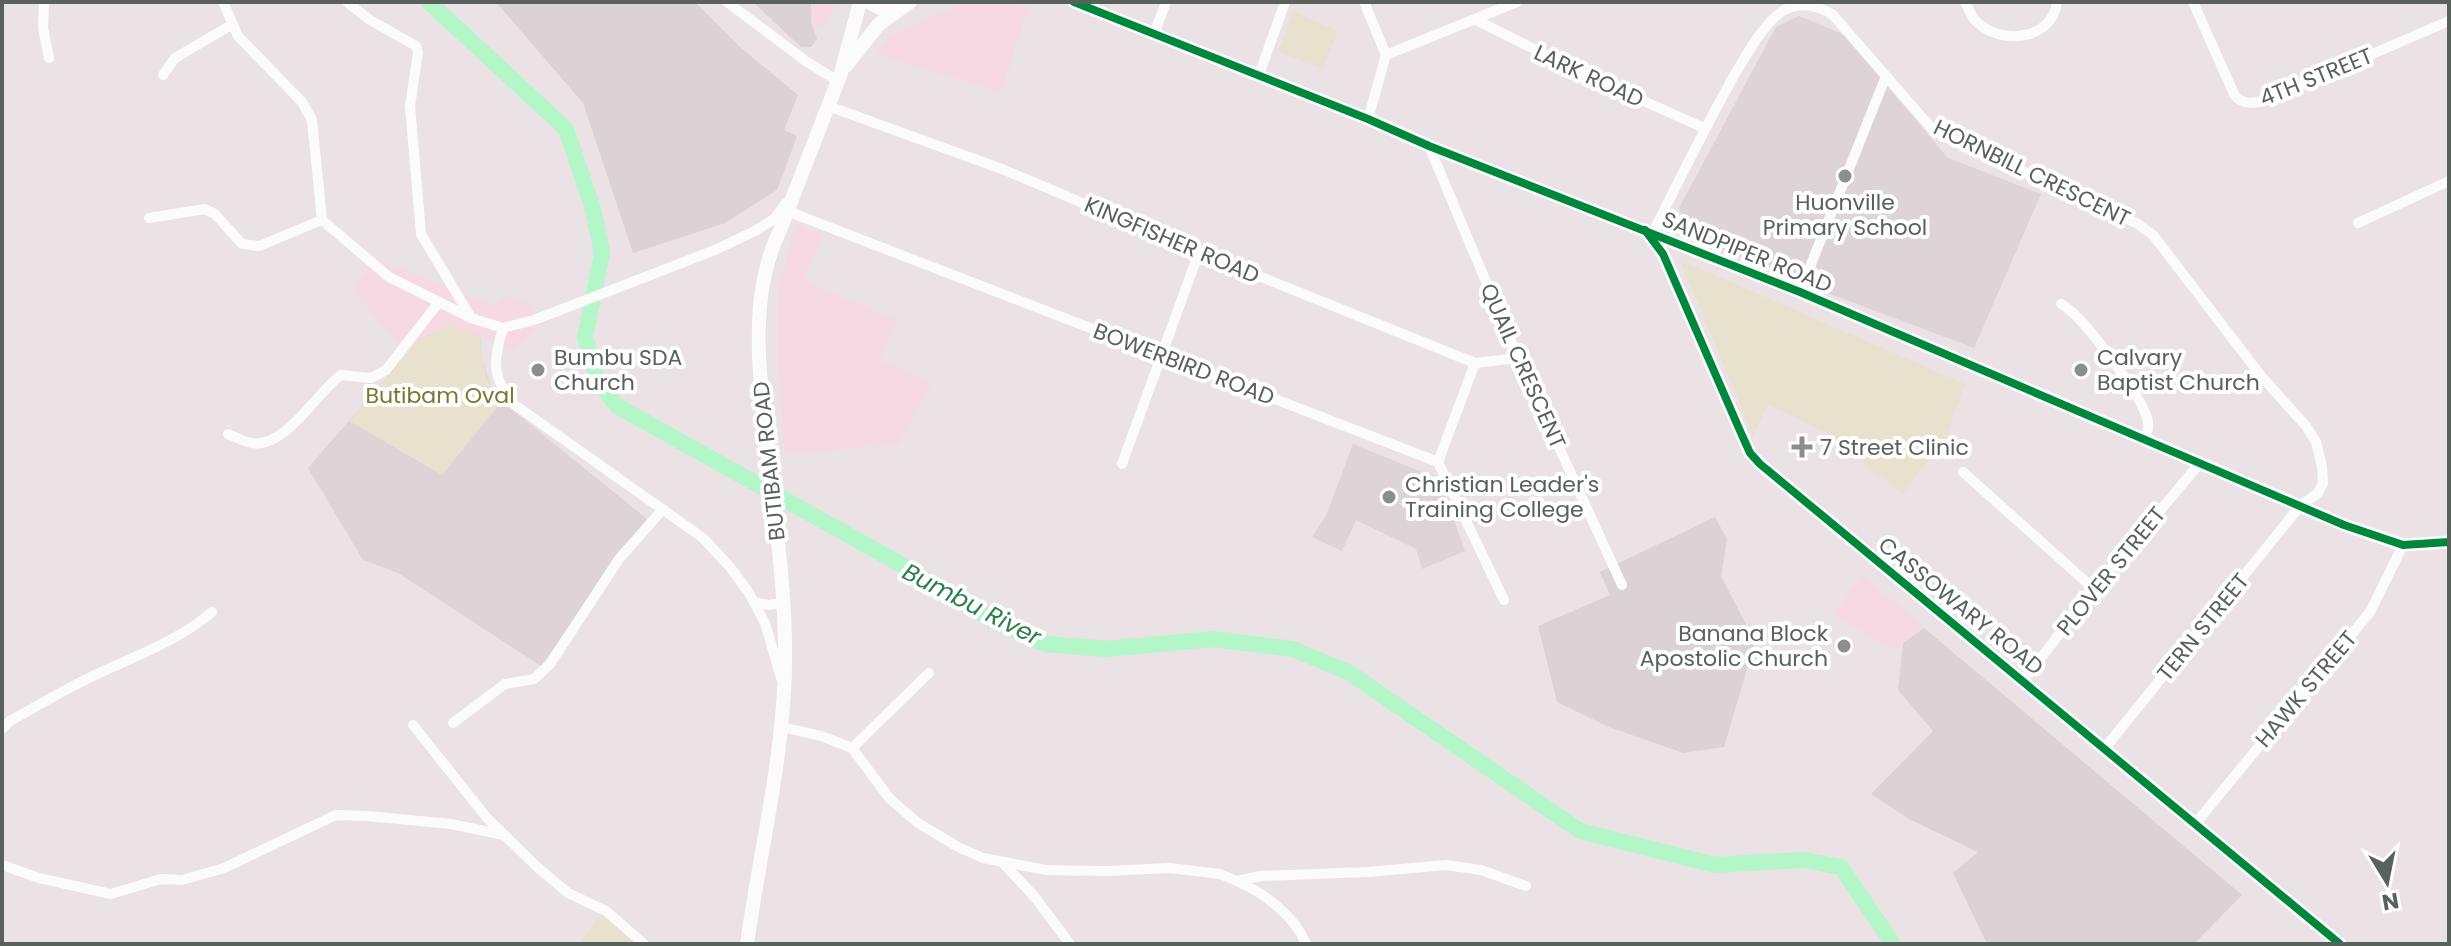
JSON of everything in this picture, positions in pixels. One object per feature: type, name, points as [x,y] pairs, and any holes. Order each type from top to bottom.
[{"type":"main road","name":"BUTIBAM ROAD","points":[[747,944],[785,692],[784,603],[758,354],[760,302],[768,255],[839,77],[860,2]]},
{"type":"main road","points":[[869,2],[884,10],[905,6]]},
{"type":"main road","name":"BUTIBAM ROAD","points":[[839,77],[873,30],[905,6]]},
{"type":"main road","name":"BUTIBAM ROAD","points":[[737,944],[758,861]]},
{"type":"street","points":[[44,2],[43,28],[49,58]]},
{"type":"street","points":[[223,2],[238,36],[302,102],[312,120],[322,220],[389,277],[471,318],[503,328],[534,320],[715,250],[774,219],[795,192]]},
{"type":"street","points":[[347,2],[370,20],[416,46],[418,52],[410,106],[421,234],[471,318]]},
{"type":"street","points":[[727,2],[807,62],[839,77]]},
{"type":"street","name":"SANDPIPER ROAD","points":[[1074,2],[1800,292],[2344,525],[2403,545]]},
{"type":"street","points":[[1154,34],[1166,2]]},
{"type":"street","points":[[1259,75],[1285,2]]},
{"type":"street","points":[[1364,2],[1386,55],[1368,119]]},
{"type":"street","points":[[1386,55],[1517,2]]},
{"type":"street","points":[[1965,2],[1979,25],[2013,37],[2035,33],[2043,28],[2052,18],[2057,2]]},
{"type":"street","name":"4TH STREET","points":[[2193,2],[2234,94],[2238,100],[2249,103],[2268,99],[2449,21]]},
{"type":"street","name":"HORNBILL CRESCENT","points":[[1649,231],[1749,51],[1780,12],[1801,6],[1822,7],[1833,15],[1933,130],[2138,224],[2153,235],[2316,442],[2323,483],[2318,493],[2300,506]]},
{"type":"street","name":"LARK ROAD","points":[[1476,20],[1590,77],[1704,128]]},
{"type":"street","points":[[163,75],[175,58],[233,24]]},
{"type":"street","points":[[1800,292],[1886,76]]},
{"type":"street","name":"KINGFISHER ROAD","points":[[828,106],[1002,169],[1475,363],[1518,358]]},
{"type":"street","name":"QUAIL CRESCENT","points":[[1429,146],[1518,358],[1622,585]]},
{"type":"street","points":[[2358,223],[2449,181]]},
{"type":"street","points":[[149,218],[205,209],[215,214],[242,244],[259,246],[322,220]]},
{"type":"street","name":"BOWERBIRD ROAD","points":[[787,211],[1438,462]]},
{"type":"street","name":"CASSOWARY ROAD","points":[[1649,231],[1663,254],[1750,453],[1760,464],[2340,944]]},
{"type":"street","points":[[1122,464],[1199,252]]},
{"type":"street","points":[[228,434],[254,444],[271,439],[297,421],[341,375],[371,378],[386,370],[439,302]]},
{"type":"street","points":[[2061,304],[2085,323],[2139,401],[2148,423],[2145,440]]},
{"type":"street","points":[[503,328],[494,354],[505,393],[515,405],[703,538],[730,567],[754,602],[765,623],[785,692]]},
{"type":"street","points":[[1475,363],[1438,462],[1504,600]]},
{"type":"street","name":"PLOVER STREET","points":[[2024,680],[2094,589],[2200,463]]},
{"type":"street","points":[[1963,472],[2094,589]]},
{"type":"street","name":"TERN STREET","points":[[2105,748],[2300,506]]},
{"type":"street","points":[[453,723],[505,684],[534,679],[550,664],[619,559],[663,509]]},
{"type":"street","points":[[2403,545],[2449,542]]},
{"type":"street","name":"HAWK STREET","points":[[2195,824],[2370,612],[2403,545]]},
{"type":"street","points":[[754,602],[768,605],[784,603]]},
{"type":"street","points":[[2,729],[10,721],[82,682],[163,646],[212,612]]},
{"type":"street","points":[[852,748],[929,673]]},
{"type":"street","points":[[413,725],[487,818],[555,884],[606,911],[644,944]]},
{"type":"street","points":[[782,727],[821,736],[852,748],[890,799],[918,823],[983,858],[1046,870],[1170,868],[1220,874],[1263,893],[1277,905],[1306,944]]},
{"type":"street","points":[[2,865],[39,878],[111,894],[161,879],[182,880],[224,868],[336,815],[451,824],[504,835]]},
{"type":"street","points":[[1001,861],[1034,896],[1070,944]]},
{"type":"street","points":[[1237,881],[1260,876],[1446,865],[1481,870],[1526,886]]},
{"type":"shaded area","points":[[496,2],[695,2],[741,48],[798,95],[784,130],[797,136],[777,190],[725,223],[633,253],[583,103]]},
{"type":"shaded area","points":[[753,2],[811,2],[811,21],[817,39],[811,47],[801,47]]},
{"type":"shaded area","points":[[811,2],[835,2],[824,28],[811,21]]},
{"type":"shaded area","points":[[967,2],[1016,2],[1028,9],[1001,92],[876,54],[889,36]]},
{"type":"shaded area","name":"Huonville Primary School","points":[[1799,16],[1843,34],[1948,158],[2041,194],[1974,348],[1798,282],[1688,234],[1679,208],[1776,27]]},
{"type":"shaded area","points":[[797,223],[822,235],[803,281],[897,320],[879,360],[932,383],[898,444],[785,454],[778,362],[779,283]]},
{"type":"shaded area","points":[[374,258],[494,306],[509,296],[531,305],[539,326],[512,351],[480,335],[420,339],[408,353],[353,291]]},
{"type":"shaded area","points":[[449,326],[480,335],[482,357],[493,394],[647,519],[541,666],[398,573],[363,560],[308,468],[420,339]]},
{"type":"shaded area","name":"Christian Leader's Training College","points":[[1353,444],[1439,479],[1465,551],[1422,569],[1416,549],[1356,520],[1342,551],[1312,537],[1326,516]]},
{"type":"shaded area","points":[[1715,517],[1727,539],[1721,576],[1755,642],[1724,747],[1683,753],[1609,727],[1557,702],[1538,626],[1610,595],[1600,572]]},
{"type":"shaded area","points":[[1862,574],[1924,628],[1893,649],[1834,615]]},
{"type":"shaded area","points":[[1924,628],[2242,895],[2194,944],[1987,944],[1953,873],[1978,852],[1909,819],[1871,794],[1933,731],[1898,690],[1903,643]]},
{"type":"green space","points":[[1294,12],[1338,31],[1322,69],[1278,51]]},
{"type":"green space","points":[[1680,260],[1965,384],[1945,440],[1902,494],[1826,432],[1768,405],[1753,436]]},
{"type":"green space","name":"Butibam Oval","points":[[449,326],[480,335],[488,380],[502,401],[442,475],[349,421],[420,339]]},
{"type":"green space","points":[[602,913],[639,944],[579,944]]},
{"type":"waterway","name":"Bumbu River","points":[[429,2],[566,129],[593,209],[602,253],[585,337],[597,379],[617,406],[911,570],[996,622],[1045,644],[1108,649],[1212,639],[1293,649],[1350,673],[1580,831],[1715,865],[1804,860],[1841,867],[1893,944]]},
{"type":"cycle path","points":[[1074,2],[1800,292],[2344,525],[2403,545],[2449,542]]},
{"type":"cycle path","points":[[1645,230],[1663,254],[1750,453],[1760,464],[2340,944]]},
{"type":"place","name":"Huonville Primary School","points":[[1845,176]]},
{"type":"place","name":"Bumbu SDA Church","points":[[538,370]]},
{"type":"place","name":"Calvary Baptist Church","points":[[2081,370]]},
{"type":"place","name":"7 Street Clinic","points":[[1802,447]]},
{"type":"place","name":"Christian Leader's Training College","points":[[1389,497]]},
{"type":"place","name":"Banana Block Apostolic Church","points":[[1844,646]]}]
